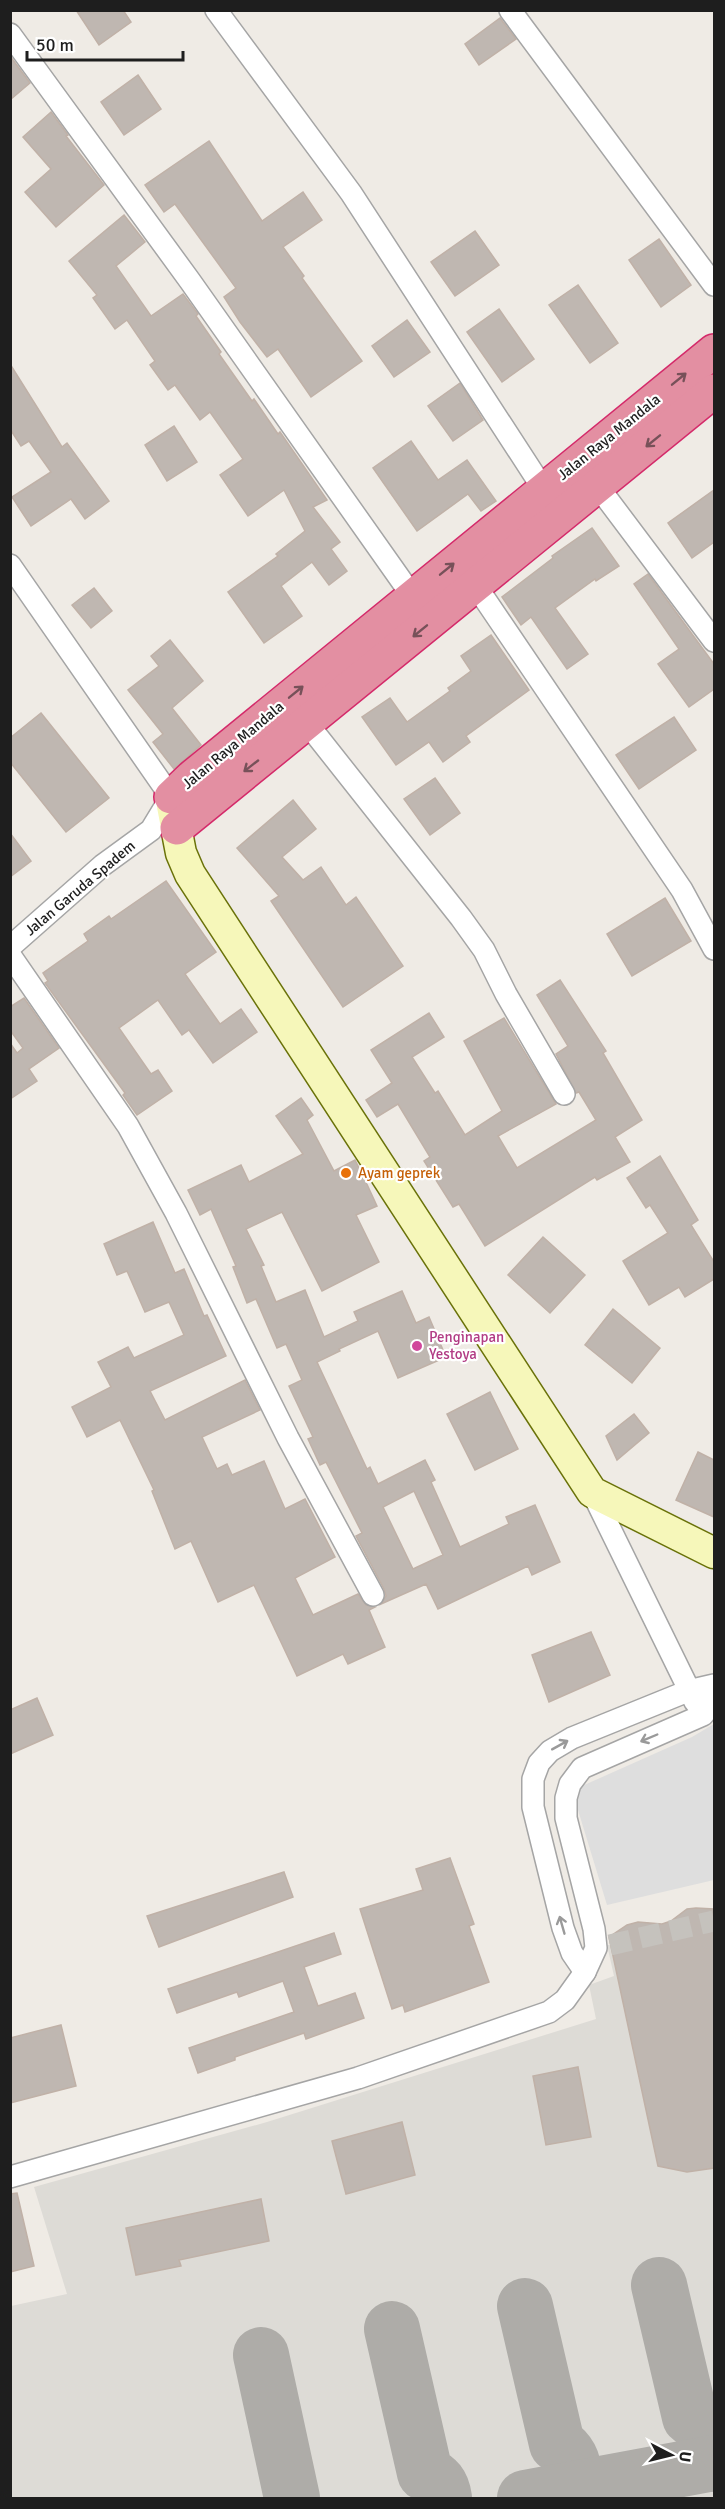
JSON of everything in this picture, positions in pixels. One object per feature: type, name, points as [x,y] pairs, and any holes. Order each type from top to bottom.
[{"type":"highway","name":"Jalan Raya Mandala","points":[[166,818],[306,722],[476,586],[714,351]]},
{"type":"highway","name":"Jalan Raya Mandala","points":[[166,818],[192,777],[544,490],[588,473],[714,391]]},
{"type":"street","points":[[216,10],[351,193],[544,490]]},
{"type":"street","points":[[510,10],[714,285]]},
{"type":"street","points":[[10,34],[190,281],[413,597]]},
{"type":"street","points":[[588,473],[714,641]]},
{"type":"street","points":[[10,565],[166,818],[190,874],[592,1492],[688,1691],[709,1708],[582,1768],[570,1784],[566,1798],[566,1818],[592,1920],[603,1946]]},
{"type":"street","points":[[476,586],[682,890],[714,950]]},
{"type":"street","points":[[306,722],[472,934],[564,1094]]},
{"type":"street","name":"Jalan Garuda Spadem","points":[[10,947],[103,865],[166,818]]},
{"type":"street","points":[[10,955],[128,1126],[177,1213],[288,1438],[373,1595]]},
{"type":"street","points":[[592,1492],[714,1553]]},
{"type":"street","points":[[585,1972],[572,1953],[560,1917],[533,1807],[533,1779],[539,1763],[550,1751],[573,1738],[688,1691],[714,1685]]},
{"type":"street","points":[[572,1953],[603,1946]]},
{"type":"street","points":[[10,2177],[358,2078],[549,2012],[565,2000],[603,1946]]},
{"type":"shaded area","points":[[714,1724],[714,1880],[607,1905],[578,1810],[576,1795],[582,1786],[692,1737]]},
{"type":"shaded area","points":[[687,1909],[714,1909],[714,2498],[11,2498],[11,2306],[67,2294],[34,2187],[267,2122],[596,2019],[589,1985],[614,1976],[607,1945],[610,1945],[609,1937],[627,1925],[638,1922],[662,1924],[671,1921]]},
{"type":"building","points":[[76,10],[123,10],[131,22],[99,45]]},
{"type":"building","points":[[500,18],[516,39],[479,65],[465,44]]},
{"type":"building","points":[[10,56],[30,83],[10,100]]},
{"type":"building","points":[[138,75],[161,109],[124,135],[101,102]]},
{"type":"building","points":[[51,112],[68,135],[66,136],[104,185],[56,227],[25,192],[51,169],[23,137]]},
{"type":"building","points":[[209,141],[262,221],[303,192],[322,220],[283,247],[304,276],[302,278],[362,361],[311,397],[278,349],[267,357],[240,322],[224,297],[236,288],[175,204],[164,212],[145,185]]},
{"type":"building","points":[[124,215],[145,242],[116,266],[151,316],[183,294],[221,352],[219,354],[252,401],[254,399],[278,434],[280,432],[327,500],[313,507],[340,542],[331,549],[347,571],[329,585],[312,562],[281,586],[302,616],[264,643],[228,592],[278,556],[276,554],[305,531],[284,490],[248,516],[220,475],[243,459],[210,412],[200,420],[175,385],[168,390],[150,365],[155,361],[127,320],[115,329],[93,298],[97,295],[69,261]]},
{"type":"building","points":[[475,231],[499,265],[455,296],[431,262]]},
{"type":"building","points":[[659,239],[691,285],[661,307],[629,260]]},
{"type":"building","points":[[578,285],[618,343],[590,363],[549,305]]},
{"type":"building","points":[[499,309],[534,359],[502,382],[467,332]]},
{"type":"building","points":[[407,320],[430,352],[394,377],[372,346]]},
{"type":"building","points":[[10,364],[62,447],[67,443],[109,501],[85,519],[71,499],[31,526],[12,497],[51,472],[29,441],[21,446],[10,429]]},
{"type":"building","points":[[460,383],[483,420],[453,441],[428,406]]},
{"type":"building","points":[[174,426],[197,462],[167,481],[145,445]]},
{"type":"building","points":[[411,441],[438,480],[467,460],[496,501],[481,511],[468,494],[417,531],[373,468]]},
{"type":"building","points":[[714,490],[714,542],[692,558],[668,523]]},
{"type":"building","points":[[592,528],[619,566],[596,581],[595,579],[555,608],[588,654],[567,669],[531,617],[521,625],[502,597],[553,558],[552,556]]},
{"type":"building","points":[[648,574],[714,664],[714,689],[689,707],[658,664],[679,649],[634,584]]},
{"type":"building","points":[[94,588],[112,611],[91,628],[72,605]]},
{"type":"building","points":[[491,635],[529,690],[466,736],[470,742],[443,762],[429,742],[396,765],[362,717],[390,698],[407,722],[450,691],[448,688],[471,671],[461,656]]},
{"type":"building","points":[[170,640],[203,681],[172,708],[201,745],[174,769],[153,742],[163,734],[128,690],[159,666],[151,656]]},
{"type":"building","points":[[41,713],[109,798],[66,832],[10,762],[10,738]]},
{"type":"building","points":[[674,717],[696,750],[639,789],[616,755]]},
{"type":"building","points":[[435,778],[460,813],[430,835],[404,799]]},
{"type":"building","points":[[293,800],[316,829],[282,857],[303,880],[321,867],[346,905],[356,897],[403,966],[343,1007],[271,901],[279,896],[237,848]]},
{"type":"building","points":[[10,833],[31,861],[10,877]]},
{"type":"building","points":[[166,881],[216,952],[185,974],[220,1024],[241,1009],[257,1032],[213,1063],[189,1030],[182,1035],[158,1000],[119,1028],[151,1074],[158,1070],[172,1091],[137,1115],[123,1095],[125,1093],[45,983],[48,981],[43,973],[88,941],[84,934],[109,916],[111,919]]},
{"type":"building","points":[[665,898],[691,941],[632,976],[607,934]]},
{"type":"building","points":[[560,980],[606,1051],[603,1053],[642,1120],[615,1137],[630,1162],[597,1180],[595,1177],[485,1246],[459,1204],[453,1207],[424,1161],[430,1157],[398,1104],[377,1117],[366,1100],[392,1083],[371,1050],[429,1013],[444,1037],[412,1057],[435,1093],[438,1091],[465,1135],[502,1111],[464,1041],[504,1018],[556,1104],[498,1136],[517,1168],[596,1120],[579,1092],[576,1093],[556,1054],[568,1046],[537,995]]},
{"type":"building","points":[[24,998],[59,1048],[29,1069],[37,1081],[10,1099],[10,1043],[17,1053],[23,1048],[10,1030],[10,1007]]},
{"type":"building","points":[[301,1098],[313,1115],[307,1120],[334,1171],[355,1160],[377,1206],[356,1215],[379,1262],[322,1291],[282,1212],[246,1229],[264,1265],[261,1266],[276,1302],[305,1290],[324,1337],[358,1321],[354,1312],[402,1291],[416,1323],[429,1317],[446,1357],[398,1378],[378,1331],[317,1362],[367,1469],[370,1467],[378,1484],[425,1460],[435,1480],[431,1482],[460,1547],[509,1524],[506,1517],[535,1505],[560,1562],[532,1575],[528,1566],[438,1609],[426,1584],[381,1604],[386,1596],[356,1536],[362,1533],[326,1462],[320,1465],[308,1439],[313,1437],[289,1386],[302,1380],[286,1344],[277,1348],[256,1299],[247,1303],[233,1267],[236,1266],[211,1209],[200,1215],[188,1190],[241,1165],[249,1182],[303,1154],[276,1116]],"holes":[[[414,1491],[443,1555],[413,1569],[383,1507]]]},
{"type":"building","points":[[660,1156],[698,1220],[691,1225],[714,1262],[714,1279],[685,1297],[679,1287],[649,1305],[623,1261],[668,1233],[650,1205],[646,1208],[627,1178]]},
{"type":"building","points":[[153,1222],[175,1273],[184,1269],[204,1316],[207,1315],[226,1356],[150,1391],[165,1420],[245,1380],[260,1410],[202,1437],[217,1469],[227,1464],[232,1475],[264,1461],[285,1509],[305,1499],[335,1557],[295,1578],[313,1615],[358,1594],[366,1605],[375,1607],[369,1610],[385,1647],[348,1664],[343,1654],[297,1676],[254,1585],[218,1602],[191,1541],[175,1549],[152,1491],[154,1490],[120,1420],[87,1437],[72,1407],[111,1387],[98,1362],[128,1347],[134,1358],[184,1335],[169,1302],[145,1312],[127,1271],[117,1275],[104,1244]]},
{"type":"building","points":[[543,1237],[585,1275],[550,1313],[508,1275]]},
{"type":"building","points":[[613,1309],[660,1348],[632,1383],[585,1345]]},
{"type":"building","points":[[490,1392],[518,1449],[475,1470],[447,1414]]},
{"type":"building","points":[[634,1414],[649,1433],[617,1460],[606,1436]]},
{"type":"building","points":[[698,1452],[714,1460],[714,1517],[676,1500]]},
{"type":"building","points":[[591,1632],[610,1675],[549,1702],[532,1655]]},
{"type":"building","points":[[37,1698],[53,1735],[10,1754],[10,1710]]},
{"type":"building","points":[[450,1858],[474,1924],[469,1926],[489,1982],[405,2012],[403,2005],[392,2009],[360,1909],[423,1890],[416,1869]]},
{"type":"building","points":[[284,1872],[293,1897],[159,1947],[147,1916]]},
{"type":"building","points":[[687,1909],[714,1909],[714,2168],[687,2172],[658,2166],[609,1937],[627,1925],[638,1922],[662,1924],[671,1921]]},
{"type":"building","points":[[334,1933],[341,1954],[304,1967],[318,2006],[355,1993],[364,2018],[306,2039],[304,2033],[235,2057],[235,2060],[198,2073],[189,2048],[294,2012],[283,1981],[239,1997],[237,1992],[177,2013],[168,1989]]},
{"type":"building","points":[[61,2025],[76,2086],[10,2103],[10,2038]]},
{"type":"building","points":[[578,2067],[591,2137],[546,2145],[533,2076]]},
{"type":"building","points":[[402,2122],[415,2175],[346,2194],[332,2141]]},
{"type":"building","points":[[17,2193],[34,2266],[10,2272],[10,2194]]},
{"type":"building","points":[[261,2199],[269,2241],[179,2260],[181,2266],[136,2275],[126,2228]]},
{"type":"taxiway","points":[[659,2285],[690,2417],[701,2427],[707,2437],[709,2464]]},
{"type":"taxiway","points":[[525,2306],[557,2444],[567,2453],[572,2464],[573,2489]]},
{"type":"taxiway","points":[[392,2329],[425,2473],[438,2483],[444,2498]]},
{"type":"taxiway","points":[[261,2355],[292,2498]]},
{"type":"taxiway","points":[[525,2498],[714,2463]]},
{"type":"tunnel","points":[[610,1945],[714,1921]]},
{"type":"place","name":"Ayam geprek","points":[[346,1173]]},
{"type":"place","name":"Penginapan Yestoya","points":[[417,1346]]}]
